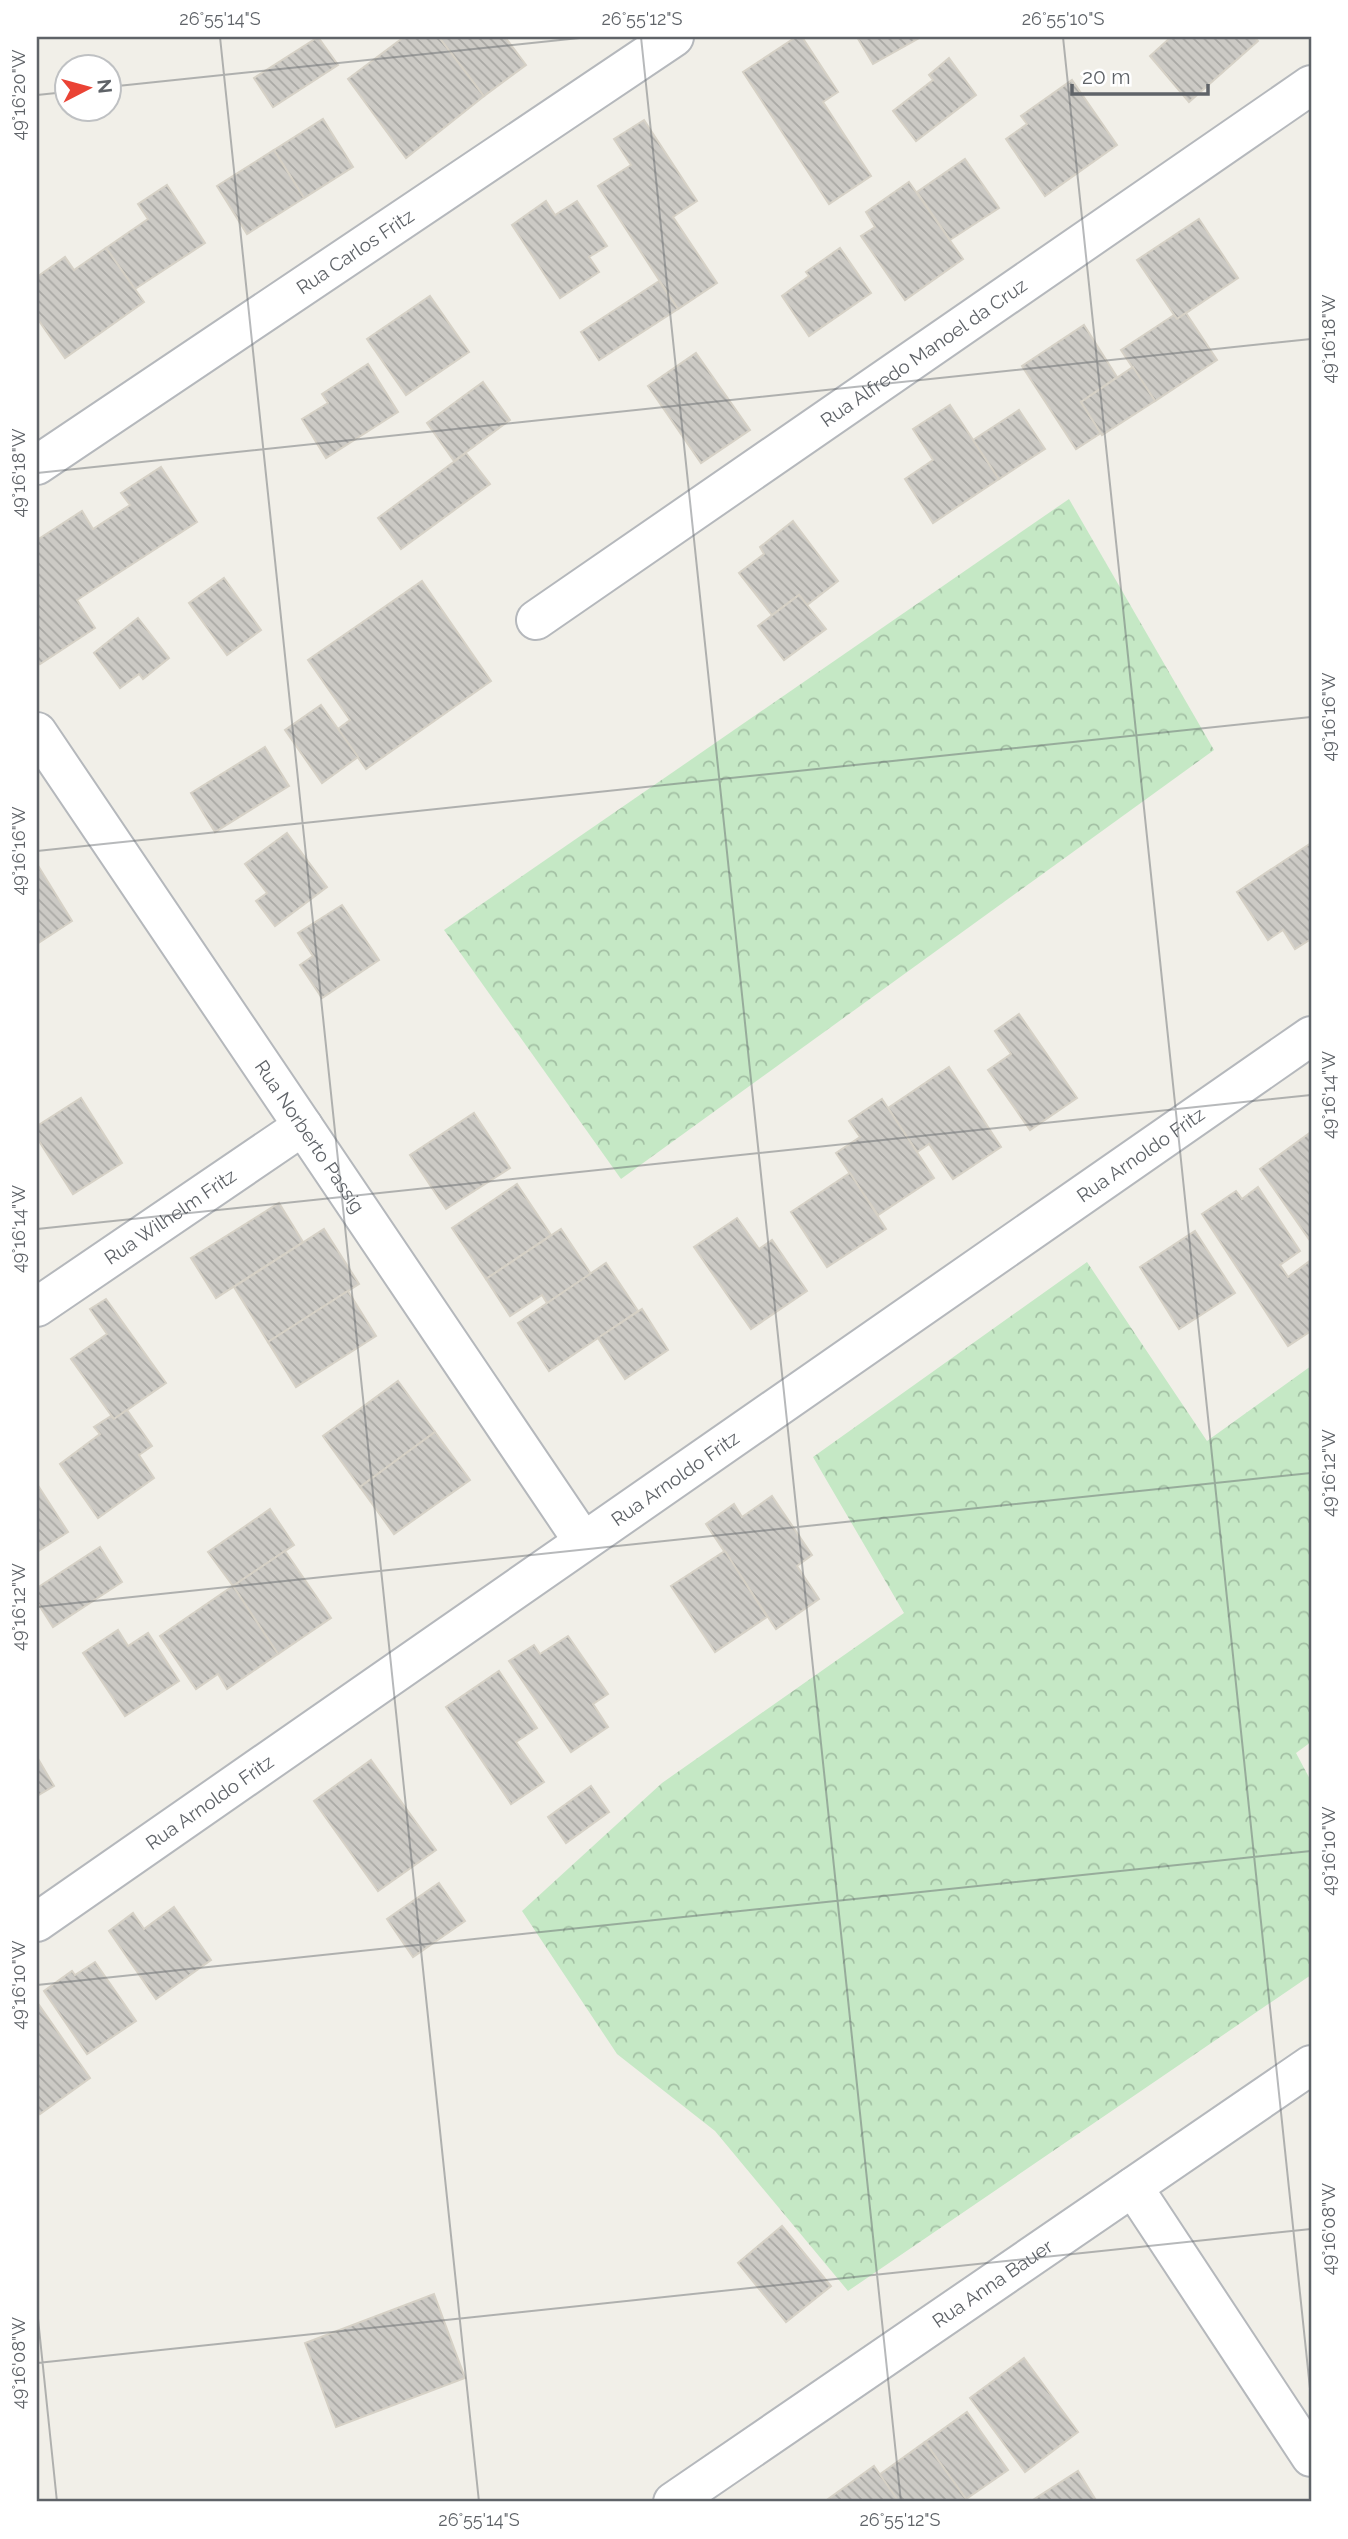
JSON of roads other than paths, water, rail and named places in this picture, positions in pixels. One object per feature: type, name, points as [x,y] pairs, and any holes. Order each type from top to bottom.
[{"type":"street","name":"Rua Carlos Fritz","points":[[37,465],[674,37]]},
{"type":"street","name":"Rua Alfredo Manoel da Cruz","points":[[536,620],[1311,85]]},
{"type":"street","name":"Rua Norberto Passig","points":[[37,732],[583,1541]]},
{"type":"street","name":"Rua Arnoldo Fritz","points":[[37,1922],[1311,1035]]},
{"type":"street","name":"Rua Wilhelm Fritz","points":[[37,1307],[303,1126]]},
{"type":"street","name":"Rua Anna Bauer","points":[[673,2502],[1311,2065]]},
{"type":"street","points":[[1133,2187],[1311,2457]]}]
